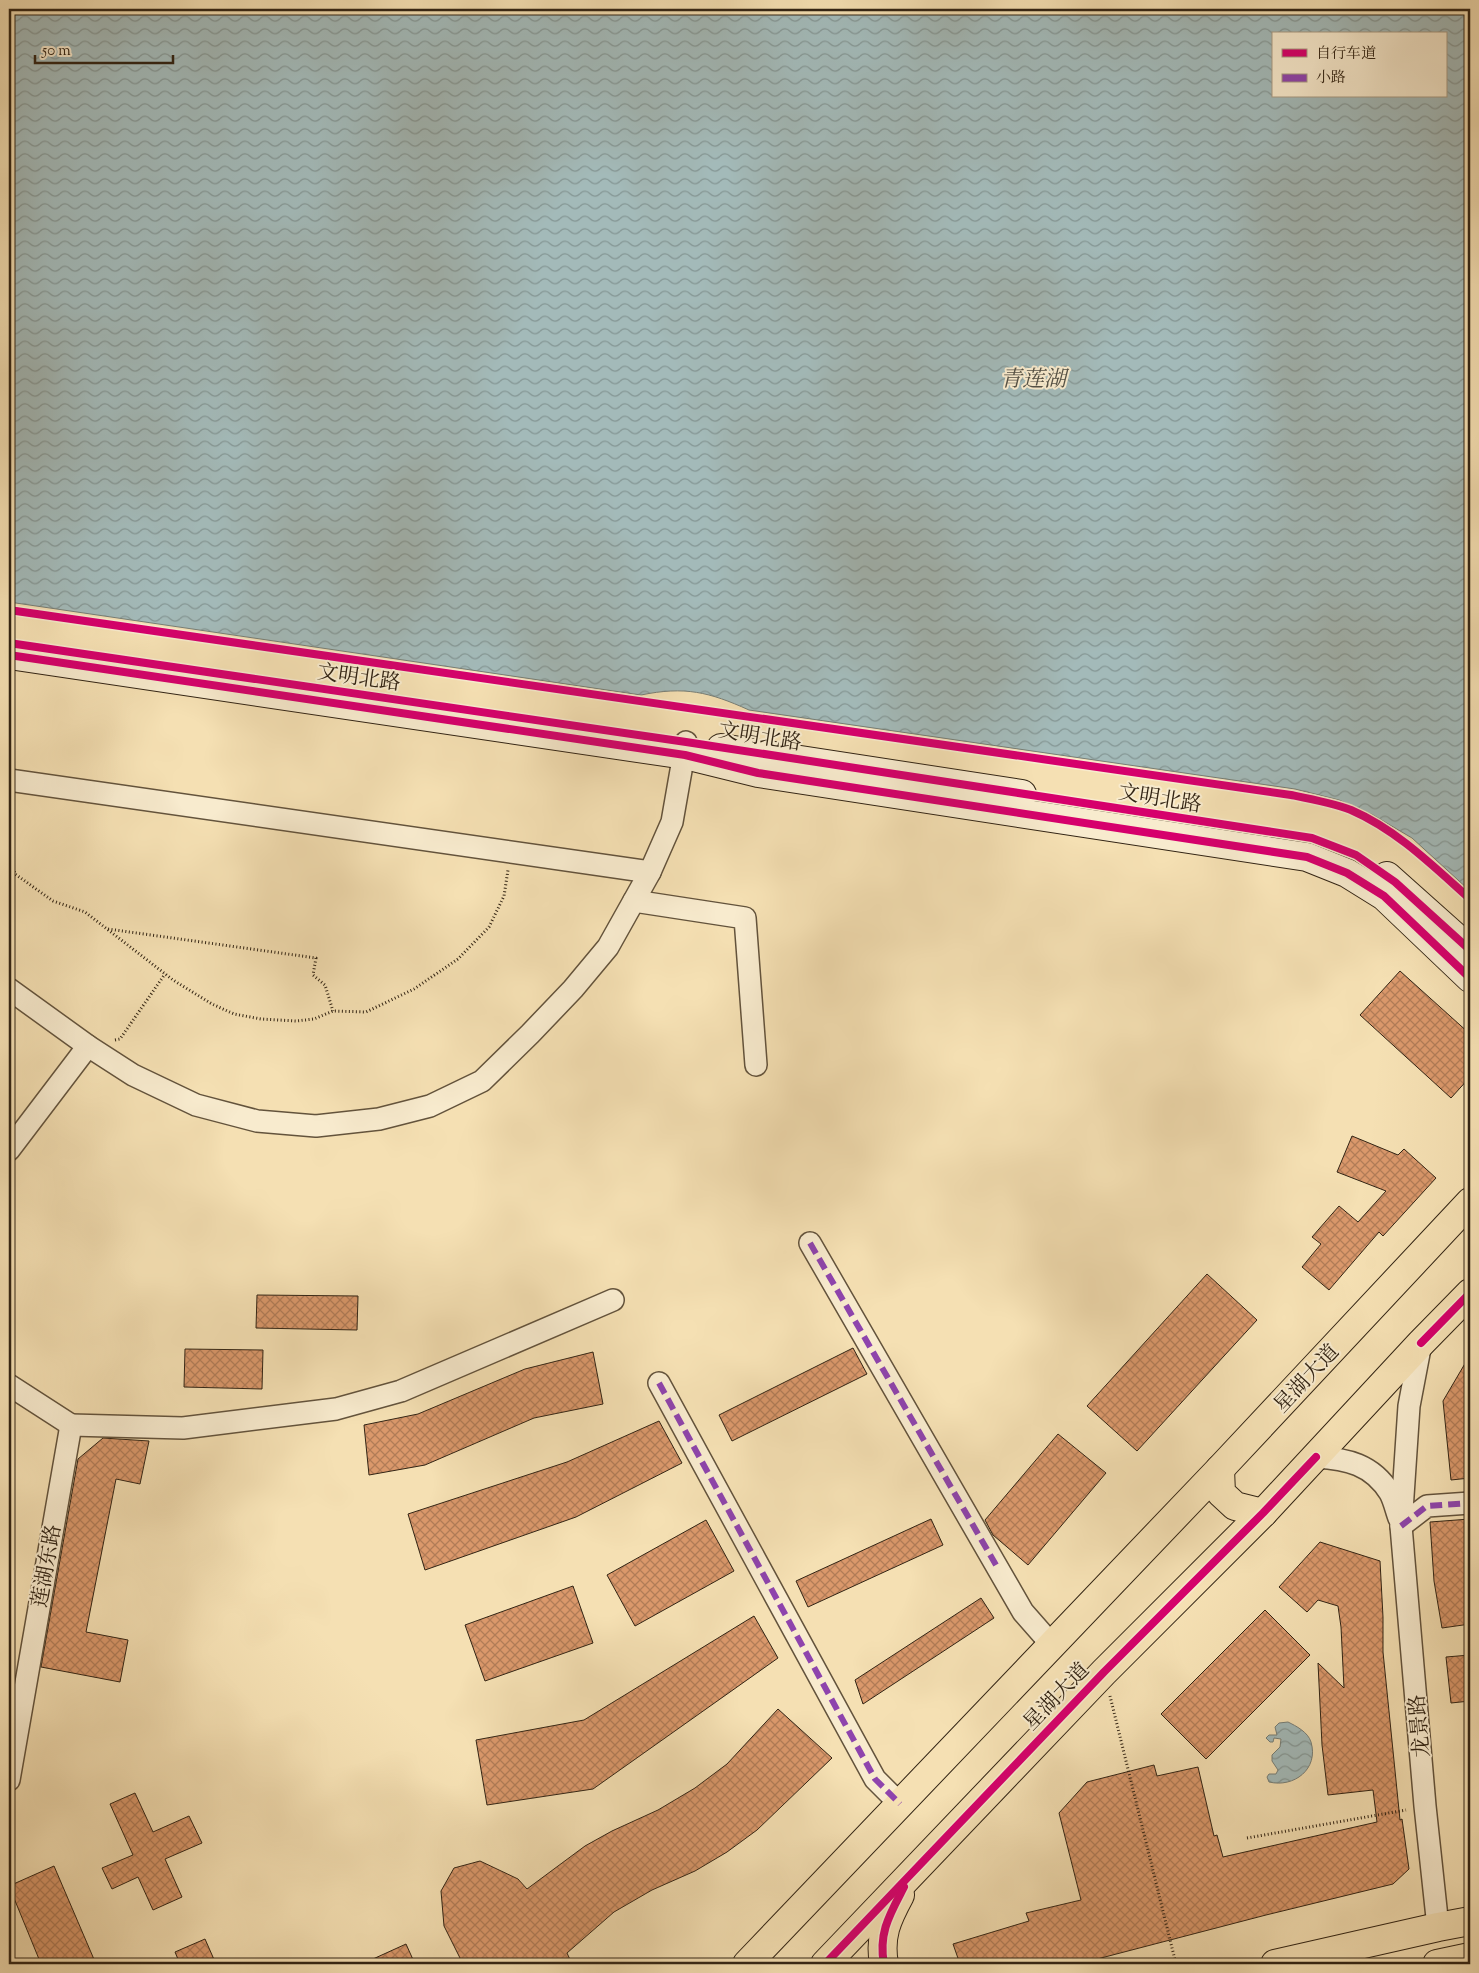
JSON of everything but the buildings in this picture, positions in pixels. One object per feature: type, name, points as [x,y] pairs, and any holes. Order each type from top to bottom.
[{"type":"main road","name":"星湖大道","points":[[747,1964],[1220,1469],[1470,1202]]},
{"type":"main road","name":"星湖大道","points":[[825,1964],[1104,1672],[1263,1514],[1421,1343],[1470,1293]]},
{"type":"main road","points":[[1220,1469],[1221,1493],[1235,1506],[1263,1514]]},
{"type":"main road","points":[[884,1964],[882,1936],[890,1913],[913,1870]]},
{"type":"main road","points":[[1275,1964],[1470,1921]]},
{"type":"main road","points":[[1437,1964],[1470,1957]]},
{"type":"street","name":"文明北路","points":[[9,643],[685,749],[758,773],[1307,857],[1347,873],[1384,896],[1470,978]]},
{"type":"street","name":"文明北路","points":[[9,655],[1312,838],[1356,855],[1395,882],[1470,950]]},
{"type":"street","points":[[9,989],[88,1046],[133,1075],[196,1105],[257,1121],[316,1126],[379,1119],[430,1106],[482,1081],[573,989],[608,947],[650,872],[672,822],[685,749]]},
{"type":"street","points":[[9,780],[650,872]]},
{"type":"street","points":[[634,901],[745,918],[756,1066]]},
{"type":"street","points":[[9,1150],[88,1046]]},
{"type":"street","points":[[810,1243],[1023,1612],[1052,1645]]},
{"type":"street","points":[[9,1385],[71,1425],[184,1428],[336,1409],[401,1391],[613,1300]]},
{"type":"street","points":[[1401,1526],[1409,1406],[1421,1343]]},
{"type":"street","points":[[659,1383],[875,1779],[900,1804]]},
{"type":"street","name":"莲湖东路","points":[[9,1780],[71,1425]]},
{"type":"street","points":[[1316,1457],[1340,1459],[1359,1465],[1376,1476],[1391,1494],[1401,1526]]},
{"type":"street","points":[[1401,1526],[1428,1506],[1470,1503]]},
{"type":"street","name":"龙景路","points":[[1401,1526],[1438,1927]]},
{"type":"path","points":[[9,851],[15,874],[53,901],[85,912],[166,974],[212,1004],[234,1014],[260,1019],[296,1021],[314,1019],[333,1011],[366,1012],[414,989],[458,959],[489,927],[504,896],[512,852]]},
{"type":"path","points":[[106,929],[316,958],[313,975],[325,985],[333,1011]]},
{"type":"path","points":[[88,1046],[120,1039],[166,974]]},
{"type":"path","points":[[1104,1672],[1176,1964]]},
{"type":"path","points":[[1247,1838],[1426,1806]]},
{"type":"water","name":"青莲湖","points":[[9,9],[1470,9],[1470,891],[1412,838],[1373,815],[1339,800],[1295,789],[749,710],[696,692],[671,691],[641,695],[9,602]]},
{"type":"water","points":[[1288,1722],[1301,1730],[1309,1738],[1313,1752],[1311,1760],[1308,1768],[1295,1779],[1287,1782],[1269,1782],[1267,1777],[1269,1774],[1276,1774],[1278,1770],[1272,1761],[1272,1755],[1280,1747],[1281,1739],[1274,1738],[1273,1742],[1270,1742],[1266,1738],[1269,1735],[1277,1735],[1275,1727],[1279,1723]]},
{"type":"marked path","points":[[810,1243],[996,1565]]},
{"type":"marked path","points":[[659,1383],[875,1779],[900,1804]]},
{"type":"marked path","points":[[1401,1526],[1427,1506],[1470,1503]]},
{"type":"cycle path","points":[[9,610],[1291,795],[1336,805],[1368,818],[1399,838],[1470,899]]},
{"type":"cycle path","points":[[9,643],[686,742],[1312,838],[1356,855],[1395,882],[1470,950]]},
{"type":"cycle path","points":[[9,655],[685,755],[758,773],[1307,857],[1347,873],[1384,896],[1470,978]]},
{"type":"cycle path","points":[[1421,1343],[1470,1293]]},
{"type":"cycle path","points":[[825,1964],[1104,1672],[1263,1513],[1316,1457]]},
{"type":"cycle path","points":[[884,1964],[883,1943],[886,1924],[904,1887]]}]
